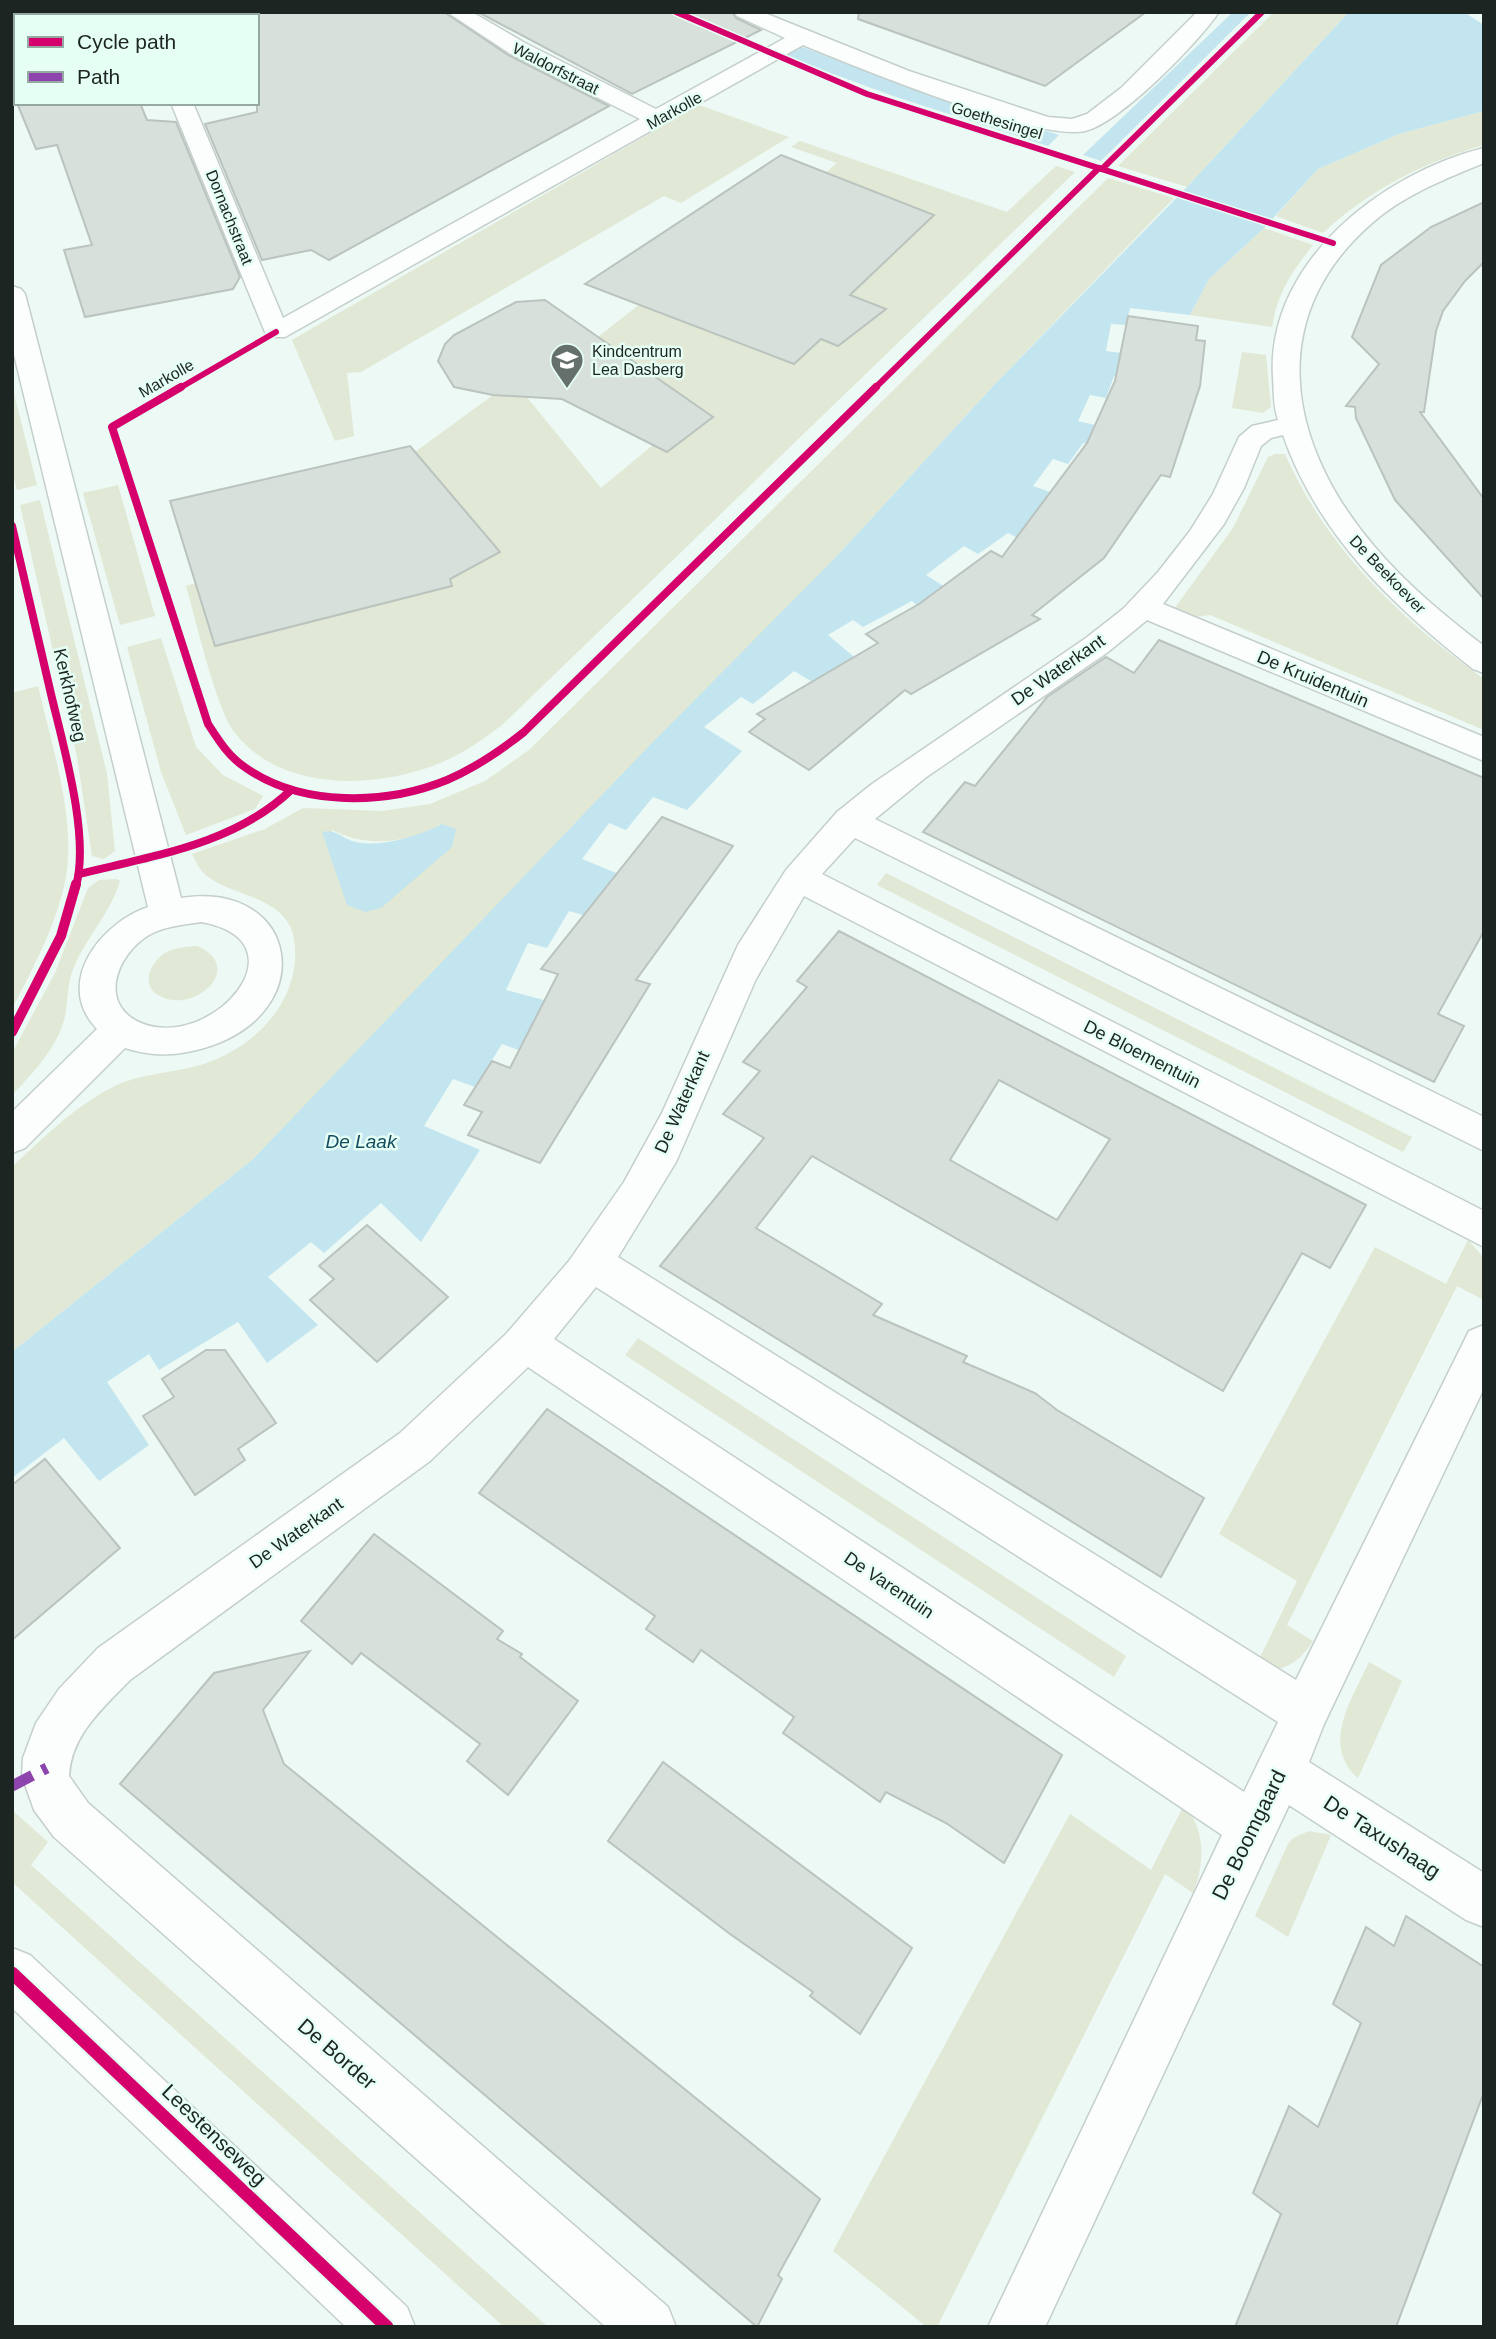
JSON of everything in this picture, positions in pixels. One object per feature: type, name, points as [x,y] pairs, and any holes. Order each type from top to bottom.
[{"type":"street","name":"Waldorfstraat","points":[[457,12],[540,60],[658,119]]},
{"type":"street","name":"Goethesingel","points":[[744,12],[802,37],[963,97],[1063,125],[1081,125],[1097,119],[1110,109],[1209,12]]},
{"type":"street","name":"Markolle","points":[[276,332],[802,37]]},
{"type":"street","name":"Dornachstraat","points":[[183,105],[276,332]]},
{"type":"street","name":"De Beekoever","points":[[1484,155],[1433,174],[1385,201],[1357,220],[1317,264],[1303,286],[1291,320],[1286,374],[1292,426],[1327,502],[1348,533],[1374,565],[1438,627],[1484,662]]},
{"type":"street","points":[[12,294],[155,855],[167,913]]},
{"type":"street","name":"De Waterkant","points":[[47,1768],[54,1734],[81,1696],[114,1664],[415,1447],[526,1343],[562,1303],[629,1208],[662,1150],[744,963],[760,933],[799,878],[849,821],[900,778],[1081,656],[1143,607],[1195,546],[1228,493],[1241,466],[1245,447],[1262,431],[1292,426]]},
{"type":"street","name":"De Kruidentuin","points":[[1143,607],[1484,750]]},
{"type":"street","points":[[849,821],[1484,1135]]},
{"type":"street","name":"De Bloementuin","points":[[799,878],[1484,1230]]},
{"type":"street","points":[[201,909],[232,915],[256,932],[267,955],[264,982],[247,1009],[218,1030],[183,1042],[147,1041],[119,1031],[99,1007],[96,979],[108,952],[133,928],[167,913],[201,909]]},
{"type":"street","points":[[12,1137],[119,1031]]},
{"type":"street","points":[[590,1261],[1305,1712]]},
{"type":"street","name":"De Varentuin","points":[[526,1343],[1252,1826]]},
{"type":"street","name":"De Boomgaard","points":[[1016,2327],[1252,1826],[1281,1772],[1305,1712],[1484,1344]]},
{"type":"street","name":"De Border","points":[[47,1768],[50,1791],[71,1819],[648,2327]]},
{"type":"street","name":"De Taxushaag","points":[[1281,1772],[1484,1902]]},
{"type":"street","name":"Leestenseweg","points":[[12,1973],[387,2327]]},
{"type":"green space","points":[[1274,12],[1349,12],[1187,187],[1118,166]]},
{"type":"green space","points":[[699,105],[789,137],[681,203],[664,196],[361,372],[347,373],[354,436],[335,441],[292,340]]},
{"type":"green space","points":[[1484,111],[1484,145],[1440,160],[1398,179],[1359,204],[1323,233],[1276,216],[1318,169],[1399,134]]},
{"type":"green space","points":[[800,141],[1007,212],[1056,166],[1075,172],[489,735],[470,748],[424,769],[366,780],[307,776],[280,767],[255,753],[235,733],[214,685],[186,586],[196,583],[170,501],[391,452],[216,645],[452,586],[450,579],[500,551],[415,452],[493,395],[526,396],[601,488],[653,445],[667,452],[713,417],[598,337],[640,304],[794,363],[821,339],[838,346],[885,310],[727,240],[889,258],[902,246],[893,198],[825,173],[837,163],[791,147]]},
{"type":"green space","points":[[1108,178],[1174,198],[996,383],[837,556],[252,1160],[12,1352],[12,1167],[71,1114],[111,1088],[141,1077],[193,1067],[237,1049],[262,1029],[272,1017],[291,983],[295,943],[291,928],[284,917],[264,902],[217,883],[200,869],[192,854],[265,829],[303,808],[382,811],[430,804],[485,781],[529,750]],"holes":[[[442,824],[347,905],[332,830],[359,839],[387,841],[415,835]]]},
{"type":"green space","points":[[1264,228],[1313,245],[1286,283],[1272,327],[1190,315],[1209,279]]},
{"type":"green space","points":[[1242,352],[1266,355],[1271,407],[1263,413],[1232,408]]},
{"type":"green space","points":[[12,386],[37,485],[17,490],[12,471]]},
{"type":"green space","points":[[1285,454],[1322,521],[1369,580],[1424,632],[1484,679],[1484,730],[1210,615],[1189,618],[1174,609],[1233,528],[1268,457]]},
{"type":"green space","points":[[118,485],[155,616],[120,625],[83,493]]},
{"type":"green space","points":[[40,500],[107,774],[115,851],[104,859],[92,856],[77,757],[20,505]]},
{"type":"green space","points":[[161,638],[196,747],[223,775],[263,796],[255,809],[186,835],[161,772],[127,647]]},
{"type":"green space","points":[[38,686],[61,781],[68,830],[68,854],[66,876],[57,910],[44,944],[12,1009],[12,693]]},
{"type":"green space","points":[[886,873],[1412,1137],[1403,1152],[877,885]]},
{"type":"green space","points":[[99,880],[120,881],[116,893],[71,973],[66,1013],[60,1031],[42,1060],[12,1095],[12,1053],[55,973],[88,888]]},
{"type":"green space","points":[[197,946],[211,955],[217,965],[216,976],[210,986],[187,999],[173,1000],[154,992],[150,986],[149,974],[160,957],[173,950]]},
{"type":"green space","points":[[1468,1240],[1484,1258],[1482,1299],[1457,1286],[1287,1625],[1313,1641],[1301,1656],[1288,1665],[1273,1670],[1254,1670],[1297,1581],[1219,1534],[1375,1247],[1446,1284]]},
{"type":"green space","points":[[638,1338],[1126,1656],[1114,1677],[625,1355]]},
{"type":"green space","points":[[1369,1662],[1402,1681],[1358,1778],[1347,1765],[1341,1751],[1341,1736],[1348,1706]]},
{"type":"green space","points":[[1184,1805],[1200,1836],[1200,1870],[1193,1893],[1165,1874],[937,2327],[922,2327],[923,2324],[833,2251],[1070,1814],[1151,1870]]},
{"type":"green space","points":[[12,1810],[48,1842],[31,1865],[548,2327],[504,2327],[12,1882]]},
{"type":"green space","points":[[1309,1831],[1331,1835],[1288,1937],[1255,1916],[1288,1844],[1293,1838]]},
{"type":"water","points":[[1233,12],[1251,12],[1101,161],[1083,155]]},
{"type":"water","name":"De Laak","points":[[1349,12],[1464,12],[1484,25],[1484,111],[1399,134],[1318,169],[1264,228],[1209,279],[1190,315],[1130,308],[1126,325],[1111,324],[1106,351],[1151,357],[1149,383],[1114,376],[1106,398],[1090,395],[1078,421],[1116,430],[1110,450],[1083,443],[1068,464],[1053,459],[1033,486],[1073,500],[1031,545],[1008,533],[978,554],[964,546],[926,575],[953,592],[940,624],[912,601],[863,627],[853,620],[828,635],[866,667],[826,690],[794,671],[753,704],[741,697],[704,727],[742,751],[687,810],[653,797],[626,830],[609,823],[582,859],[648,886],[625,927],[569,911],[547,948],[528,943],[506,990],[570,1007],[550,1061],[502,1044],[475,1087],[453,1079],[424,1126],[480,1150],[421,1242],[381,1203],[324,1253],[311,1242],[268,1277],[318,1325],[267,1363],[238,1322],[159,1370],[149,1354],[107,1382],[149,1445],[99,1481],[64,1438],[12,1478],[12,1352],[252,1160],[647,748],[837,556],[996,383],[1187,187]]},
{"type":"water","points":[[802,47],[906,86],[1059,135],[1048,146],[890,95],[785,56]]},
{"type":"water","points":[[442,824],[456,829],[452,847],[381,908],[365,912],[347,905],[322,832],[330,831],[352,841],[374,843],[410,837]]},
{"type":"building","points":[[444,12],[508,55],[609,106],[329,260],[311,250],[262,260],[205,124],[257,112],[257,14]]},
{"type":"building","points":[[478,12],[732,12],[736,18],[761,30],[632,94]]},
{"type":"building","points":[[859,12],[1146,12],[1045,86],[858,19]]},
{"type":"building","points":[[14,24],[14,97],[12,94]]},
{"type":"building","points":[[18,105],[141,105],[147,120],[176,122],[240,277],[233,289],[85,317],[64,250],[92,245],[57,145],[36,149]]},
{"type":"building","points":[[781,155],[934,215],[850,295],[886,309],[838,346],[821,339],[794,364],[585,284]]},
{"type":"building","points":[[1484,202],[1484,262],[1465,281],[1443,311],[1436,331],[1424,412],[1420,412],[1484,499],[1484,599],[1395,500],[1356,418],[1355,407],[1346,406],[1379,364],[1352,337],[1381,265],[1431,227]]},
{"type":"building","points":[[545,300],[713,417],[667,452],[562,399],[493,395],[454,387],[438,361],[445,344],[454,335],[516,302]]},
{"type":"building","points":[[1128,316],[1198,326],[1196,340],[1205,341],[1200,386],[1170,477],[1161,475],[1104,558],[1032,615],[1040,619],[911,694],[905,690],[809,770],[749,732],[765,719],[757,714],[878,643],[866,634],[919,604],[991,551],[1002,557],[1087,443],[1115,381]]},
{"type":"building","points":[[410,446],[500,552],[450,579],[452,586],[215,646],[170,501]]},
{"type":"building","points":[[1159,640],[1484,778],[1484,931],[1438,1014],[1464,1026],[1434,1082],[923,832],[965,782],[975,786],[1047,697],[1106,657],[1134,673]]},
{"type":"building","points":[[662,817],[733,846],[636,980],[650,984],[540,1163],[468,1135],[482,1112],[464,1105],[492,1061],[510,1068],[558,974],[541,969]]},
{"type":"building","points":[[839,931],[1366,1205],[1330,1268],[1302,1253],[1223,1391],[812,1156],[756,1228],[882,1304],[873,1315],[967,1356],[963,1362],[1035,1393],[1057,1410],[1204,1498],[1161,1577],[660,1266],[764,1138],[723,1114],[760,1071],[743,1062],[807,987],[797,981]],"holes":[[[999,1080],[1110,1139],[1057,1220],[950,1160]]]},
{"type":"building","points":[[367,1225],[448,1297],[377,1362],[310,1300],[334,1279],[319,1266]]},
{"type":"building","points":[[206,1350],[225,1350],[276,1423],[238,1449],[245,1460],[195,1495],[143,1416],[174,1397],[162,1379]]},
{"type":"building","points":[[547,1409],[1062,1755],[1004,1863],[946,1823],[886,1792],[880,1802],[783,1733],[794,1717],[701,1650],[693,1662],[646,1629],[655,1616],[479,1493]]},
{"type":"building","points":[[45,1459],[120,1548],[12,1640],[12,1485]]},
{"type":"building","points":[[374,1534],[503,1631],[497,1639],[522,1654],[520,1657],[578,1701],[508,1795],[467,1761],[480,1744],[361,1653],[352,1664],[301,1621]]},
{"type":"building","points":[[310,1651],[263,1710],[284,1764],[820,2199],[778,2275],[782,2279],[757,2327],[120,1784],[214,1673]]},
{"type":"building","points":[[663,1762],[912,1948],[860,2034],[810,1996],[813,1992],[730,1934],[608,1841]]},
{"type":"building","points":[[1406,1916],[1484,1967],[1484,2092],[1396,2327],[1235,2327],[1281,2214],[1253,2193],[1289,2106],[1318,2127],[1361,2023],[1333,2004],[1366,1927],[1394,1946]]},
{"type":"marked path","points":[[12,1786],[47,1768]]},
{"type":"cycle path","points":[[676,12],[867,94],[1333,243]]},
{"type":"cycle path","points":[[1102,169],[1262,12]]},
{"type":"cycle path","points":[[276,332],[112,427],[208,724],[224,749],[245,768],[270,782],[299,792],[359,798],[417,790],[474,767],[524,732],[1099,168]]},
{"type":"cycle path","name":"Kerkhofweg","points":[[12,526],[67,762],[79,839],[79,874],[61,936],[12,1032]]},
{"type":"cycle path","points":[[79,874],[223,834],[273,807],[291,790]]},
{"type":"cycle path","points":[[12,1973],[387,2327]]},
{"type":"place","name":"Kindcentrum Lea Dasberg","points":[[567,390]]}]
